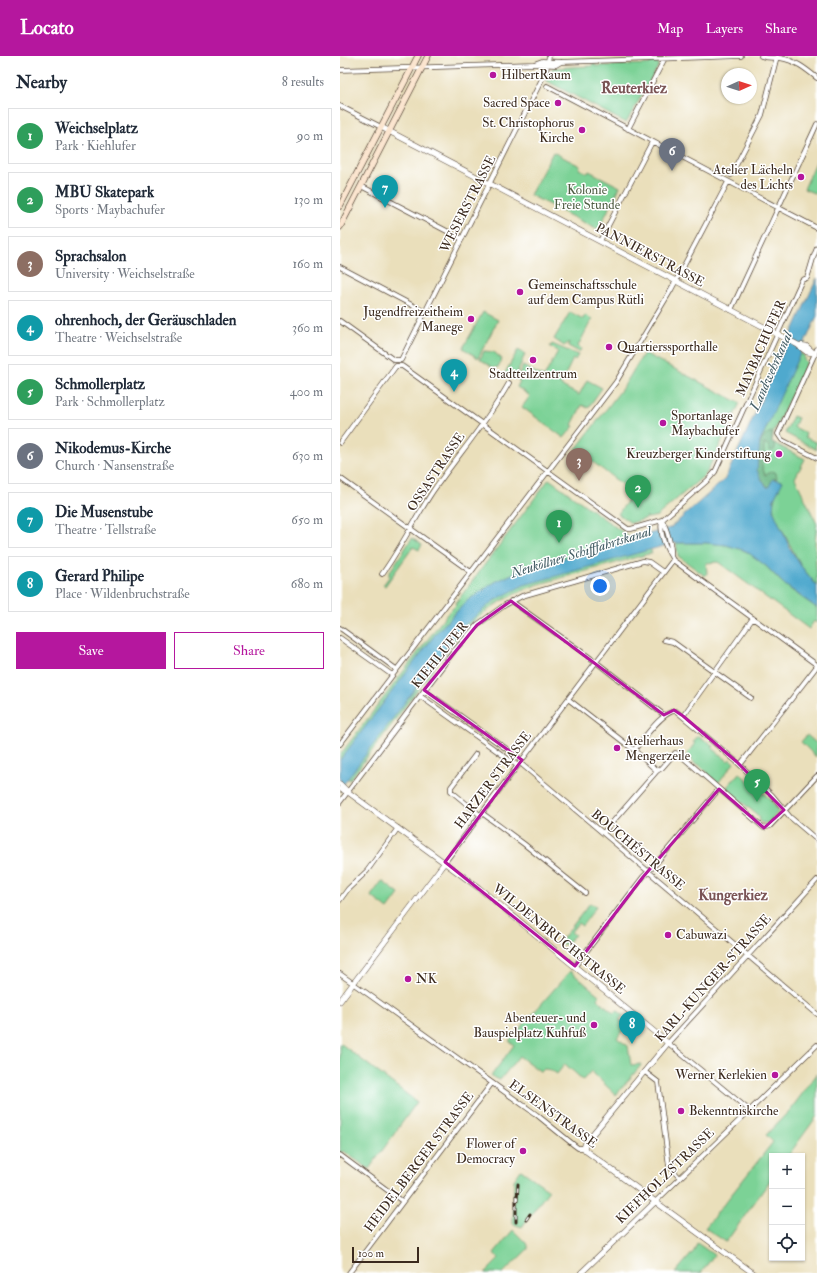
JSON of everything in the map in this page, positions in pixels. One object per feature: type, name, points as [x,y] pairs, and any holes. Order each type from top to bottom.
[{"type":"main road","points":[[340,206],[418,56]]},
{"type":"main road","points":[[340,227],[428,56]]},
{"type":"main road","points":[[373,143],[382,148]]},
{"type":"street","points":[[340,70],[412,69],[534,64],[549,61],[556,65],[561,62],[741,56]]},
{"type":"street","points":[[761,56],[767,58],[777,57],[797,64],[817,78]]},
{"type":"street","points":[[731,174],[762,115],[777,57]]},
{"type":"street","points":[[628,130],[665,58]]},
{"type":"street","name":"WESERSTRASSE","points":[[340,321],[394,360],[401,360],[549,61]]},
{"type":"street","points":[[547,86],[628,130],[817,228]]},
{"type":"street","name":"PANNIERSTRASSE","points":[[340,106],[788,340],[816,352]]},
{"type":"street","points":[[731,310],[817,124]]},
{"type":"street","points":[[600,241],[652,142]]},
{"type":"street","points":[[340,744],[616,382],[676,281],[728,182]]},
{"type":"street","points":[[361,186],[462,239]]},
{"type":"street","name":"MAYBACHUFER","points":[[549,471],[628,529],[662,520],[708,480],[715,472],[779,335],[802,280],[807,278],[814,263],[812,258],[817,248]]},
{"type":"street","points":[[340,267],[425,312]]},
{"type":"street","points":[[816,352],[779,432],[779,437],[817,458]]},
{"type":"street","points":[[340,443],[396,366],[402,366],[549,471]]},
{"type":"street","name":"OSSASTRASSE","points":[[382,574],[435,489],[509,383]]},
{"type":"street","points":[[340,478],[471,572]]},
{"type":"street","points":[[662,520],[667,552],[672,558],[817,665],[740,765]]},
{"type":"street","name":"HARZER STRASSE","points":[[340,1001],[596,662],[672,558]]},
{"type":"street","name":"KIEHLUFER","points":[[340,802],[454,651],[477,625],[511,602],[537,591],[639,562],[649,562],[663,572]]},
{"type":"street","points":[[511,602],[596,662],[664,715]]},
{"type":"street","points":[[683,716],[752,618]]},
{"type":"street","points":[[340,628],[396,669]]},
{"type":"street","points":[[340,638],[392,675]]},
{"type":"street","points":[[664,640],[673,642],[751,698]]},
{"type":"street","name":"BOUCHÉSTRASSE","points":[[424,690],[520,763],[817,1014]]},
{"type":"street","name":"BOUCHÉSTRASSE","points":[[420,696],[520,763]]},
{"type":"street","points":[[568,699],[634,750],[657,771]]},
{"type":"street","points":[[634,750],[664,715],[674,710],[683,716],[772,794],[784,810],[817,840]]},
{"type":"street","points":[[603,833],[657,771],[677,753],[764,828],[770,826],[817,776]]},
{"type":"street","points":[[476,754],[451,787],[451,791],[586,893]]},
{"type":"street","name":"WILDENBRUCHSTRASSE","points":[[341,786],[445,862],[576,966],[750,1110]]},
{"type":"street","points":[[576,966],[648,872],[719,789]]},
{"type":"street","points":[[340,900],[348,889],[367,871],[398,828]]},
{"type":"street","name":"KARL-KUNGER-STRASSE","points":[[584,1148],[586,1142],[668,1043],[817,880]]},
{"type":"street","name":"ELSENSTRASSE","points":[[340,974],[538,1115],[578,1148],[584,1148],[753,1273]]},
{"type":"street","name":"KIEFHOLZSTRASSE","points":[[580,1273],[817,1046]]},
{"type":"street","points":[[645,1072],[658,1082],[670,1166],[680,1178]]},
{"type":"street","name":"HEIDELBERGER STRASSE","points":[[349,1273],[492,1083]]},
{"type":"street","points":[[340,1156],[402,1201]]},
{"type":"highlighted area","points":[[511,601],[664,715],[674,710],[683,716],[737,762],[784,810],[764,828],[719,789],[643,877],[575,966],[445,862],[522,760],[424,690],[477,625]]},
{"type":"green space","points":[[650,61],[657,61],[659,65],[626,123],[545,80],[553,68],[592,66],[593,63],[595,63],[595,66],[650,64]]},
{"type":"green space","name":"Kolonie Freie Stunde","points":[[553,152],[580,166],[579,169],[588,173],[589,171],[620,187],[598,230],[530,195]]},
{"type":"green space","points":[[817,160],[817,193],[816,194],[804,189]]},
{"type":"green space","points":[[483,312],[498,320],[478,358],[463,348]]},
{"type":"green space","points":[[570,312],[583,319],[585,315],[592,319],[578,346],[581,349],[579,352],[568,346],[569,342],[564,346],[554,339]]},
{"type":"green space","points":[[552,344],[578,355],[575,360],[573,359],[560,385],[579,395],[587,380],[602,388],[588,408],[582,405],[572,425],[574,426],[564,438],[522,407],[530,396],[517,387],[520,381],[517,379],[523,366],[544,377],[558,351],[550,347]]},
{"type":"green space","points":[[518,350],[525,354],[515,378],[505,373]]},
{"type":"green space","points":[[484,351],[494,352],[502,359],[498,367],[493,368],[480,359]]},
{"type":"green space","name":"Sportanlage Maybachufer","points":[[644,353],[740,403],[706,474],[657,516],[649,518],[646,516],[648,518],[631,523],[618,514],[633,493],[576,449],[624,386]]},
{"type":"green space","points":[[800,353],[804,355],[804,360],[807,362],[774,431],[772,442],[805,459],[795,478],[817,524],[815,543],[817,586],[801,566],[775,516],[773,505],[779,482],[769,488],[762,480],[757,470],[757,459],[765,429]]},
{"type":"green space","points":[[793,416],[798,418],[794,427],[806,433],[805,437],[817,443],[815,447],[817,450],[785,433]]},
{"type":"green space","points":[[772,432],[772,442],[775,443],[775,449],[773,451],[769,450],[769,446],[764,443],[764,453],[767,458],[761,462],[765,475],[773,471],[776,473],[777,478],[773,479],[769,488],[762,481],[757,472],[756,461],[758,448],[761,442],[764,437]]},
{"type":"green space","points":[[549,479],[628,536],[629,540],[521,570],[495,582],[468,600],[437,632],[340,760],[340,755],[447,614],[456,605],[455,604]]},
{"type":"green space","points":[[412,538],[422,545],[419,550],[413,547],[385,586],[383,585],[389,577],[389,573]]},
{"type":"green space","points":[[676,543],[721,544],[739,548],[747,552],[762,562],[779,580],[817,608],[817,623],[814,621],[809,629],[718,562],[706,563],[707,573],[705,576],[678,556]]},
{"type":"green space","points":[[650,549],[652,553],[527,588],[505,599],[485,612],[458,636],[350,780],[347,778],[454,636],[473,617],[489,604],[516,588],[534,581]]},
{"type":"green space","points":[[807,735],[817,744],[816,757],[801,742]]},
{"type":"green space","points":[[698,736],[713,746],[711,747],[728,761],[730,759],[734,763],[718,783],[710,775],[708,777],[706,776],[708,773],[698,764],[696,765],[687,754]]},
{"type":"green space","points":[[739,773],[769,798],[779,811],[768,823],[762,823],[759,821],[760,817],[727,790],[727,787]]},
{"type":"green space","points":[[382,881],[399,894],[388,909],[371,896]]},
{"type":"green space","points":[[590,903],[596,907],[582,926],[578,923],[571,932],[575,935],[564,945],[560,942]]},
{"type":"green space","points":[[570,971],[600,996],[597,999],[614,1013],[617,1010],[623,1015],[619,1020],[627,1024],[617,1038],[628,1046],[631,1065],[642,1064],[616,1095],[591,1071],[583,1080],[565,1064],[557,1074],[551,1070],[544,1069],[541,1072],[519,1056],[500,1080],[491,1076],[514,1045],[509,1041]]},
{"type":"green space","points":[[340,1043],[417,1102],[369,1169],[343,1151],[340,1154]]},
{"type":"green space","points":[[817,1074],[817,1116],[790,1153],[769,1153],[769,1182],[726,1242],[705,1228],[773,1142],[766,1135],[790,1110]]},
{"type":"green space","points":[[521,1170],[549,1190],[522,1227],[513,1224],[514,1180]]},
{"type":"green space","points":[[513,1230],[528,1245],[528,1249],[503,1273],[485,1273],[499,1259],[494,1253]]},
{"type":"green space","points":[[697,1243],[714,1255],[701,1273],[675,1273],[694,1251]]},
{"type":"water","points":[[817,278],[817,316],[760,442],[757,470],[762,481],[768,488],[773,479],[783,481],[774,499],[773,510],[790,548],[801,566],[817,586],[817,608],[785,585],[766,566],[746,551],[726,545],[706,543],[674,543],[524,585],[495,600],[460,629],[340,789],[340,760],[437,632],[468,600],[495,582],[521,570],[670,528],[725,479]]},
{"type":"railway","points":[[517,1201],[518,1184]]},
{"type":"railway","points":[[516,1196],[516,1222]]},
{"type":"railway","points":[[526,1220],[530,1214]]},
{"type":"place","name":"HilbertRaum","points":[[493,75]]},
{"type":"place","name":"Sacred Space","points":[[558,103]]},
{"type":"place","name":"St. Christophorus Kirche","points":[[582,130]]},
{"type":"place","name":"Nikodemus-Kirche","points":[[672,171]]},
{"type":"place","name":"Atelier Lächeln des Lichts","points":[[801,177]]},
{"type":"place","name":"Die Musenstube","points":[[385,208]]},
{"type":"place","name":"Gemeinschaftsschule auf dem Campus Rütli","points":[[520,292]]},
{"type":"place","name":"Jugendfreizeitheim Manege","points":[[471,319]]},
{"type":"place","name":"Quartierssporthalle","points":[[609,347]]},
{"type":"place","name":"Stadtteilzentrum","points":[[533,360]]},
{"type":"place","name":"ohrenhoch, der Geräuschladen","points":[[454,392]]},
{"type":"place","name":"Sportanlage Maybachufer","points":[[663,423]]},
{"type":"place","name":"Kreuzberger Kinderstiftung","points":[[779,454]]},
{"type":"place","name":"Sprachsalon","points":[[579,481]]},
{"type":"place","name":"MBU Skatepark","points":[[638,508]]},
{"type":"place","name":"Weichselplatz","points":[[559,543]]},
{"type":"place","name":"Atelierhaus Mengerzeile","points":[[617,748]]},
{"type":"place","name":"Schmollerplatz","points":[[757,802]]},
{"type":"place","name":"Cabuwazi","points":[[668,935]]},
{"type":"place","name":"NK","points":[[408,979]]},
{"type":"place","name":"Abenteuer- und Bauspielplatz Kuhfuß","points":[[594,1025]]},
{"type":"place","name":"Gerard Philipe","points":[[632,1044]]},
{"type":"place","name":"Werner Kerlekien","points":[[775,1075]]},
{"type":"place","name":"Bekenntniskirche","points":[[681,1111]]},
{"type":"place","name":"Flower of Democracy","points":[[523,1151]]},
{"type":"district","name":"Reuterkiez","points":[[634,88]]},
{"type":"district","name":"Kungerkiez","points":[[733,895]]},
{"type":"water label","name":"Landwehrkanal","points":[[771,371]]},
{"type":"water label","name":"Neuköllner Schifffahrtskanal","points":[[581,552]]}]
